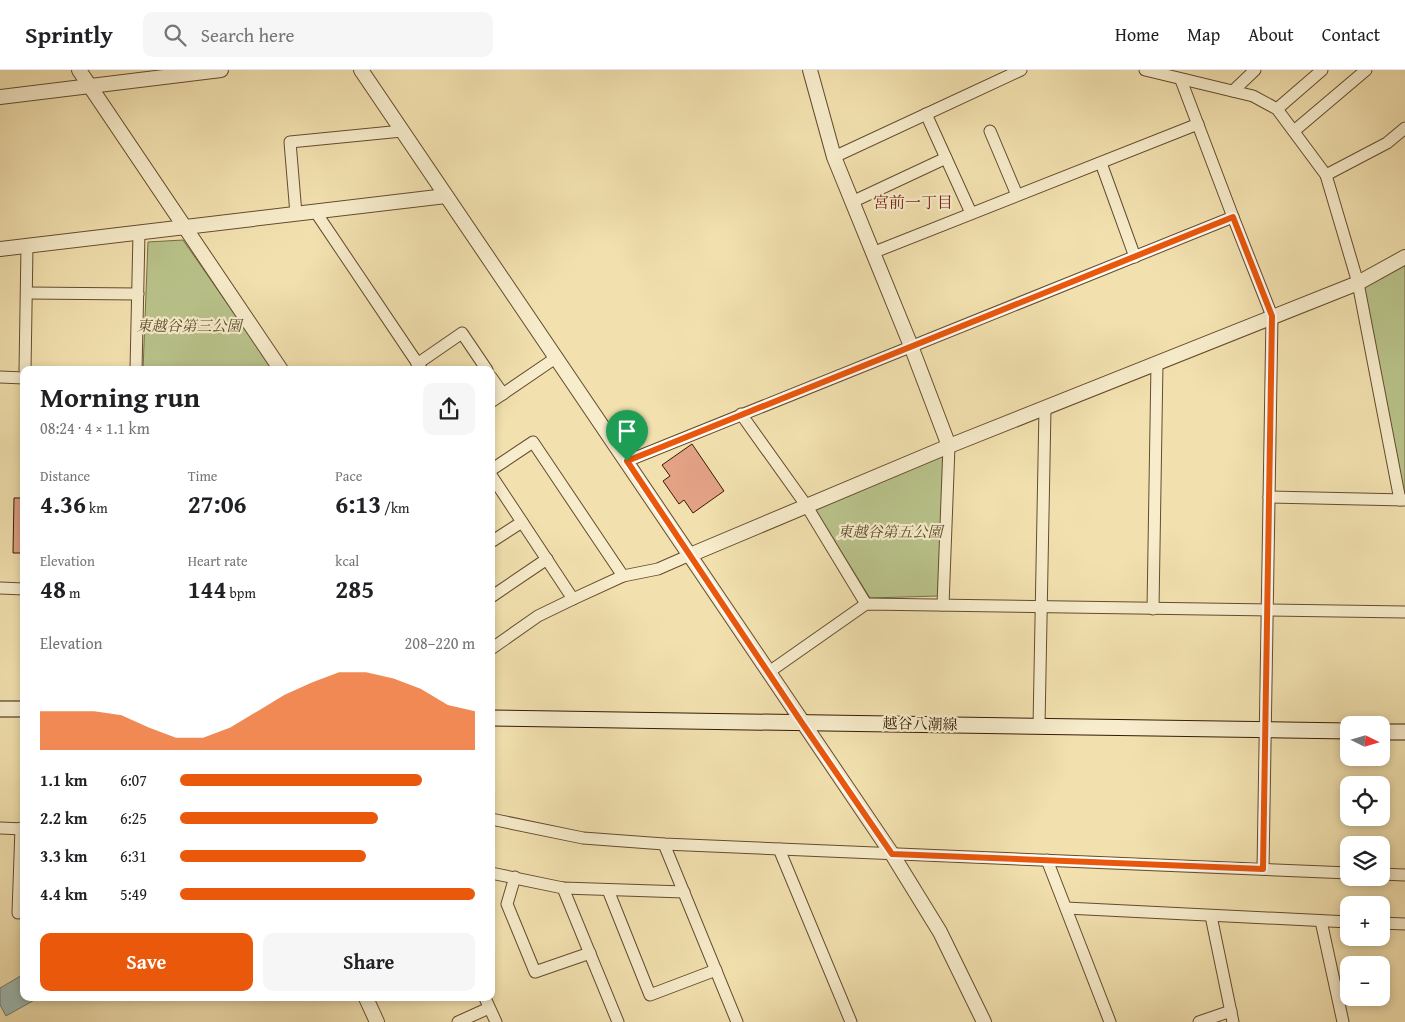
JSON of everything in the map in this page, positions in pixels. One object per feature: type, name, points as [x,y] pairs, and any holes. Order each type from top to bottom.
[{"type":"main road","points":[[0,709],[20,709]]},
{"type":"main road","name":"越谷八潮線","points":[[495,718],[1340,731]]},
{"type":"main road","points":[[1390,732],[1405,732]]},
{"type":"street","points":[[79,70],[278,366]]},
{"type":"street","points":[[0,98],[216,70]]},
{"type":"street","points":[[361,70],[892,854],[940,932],[984,1022]]},
{"type":"street","points":[[811,70],[834,157],[911,346],[949,446],[943,605]]},
{"type":"street","points":[[834,157],[1021,70]]},
{"type":"street","points":[[1145,70],[1253,96],[1277,109],[1326,175],[1358,283],[1403,500],[1270,497]]},
{"type":"street","points":[[1233,91],[1255,70]]},
{"type":"street","points":[[1277,109],[1322,70]]},
{"type":"street","points":[[1294,131],[1366,70]]},
{"type":"street","points":[[1181,80],[1272,316],[1263,869]]},
{"type":"street","points":[[926,114],[971,213]]},
{"type":"street","points":[[872,253],[1198,124]]},
{"type":"street","points":[[1326,175],[1387,143],[1405,128]]},
{"type":"street","points":[[990,131],[1017,195]]},
{"type":"street","points":[[296,214],[290,142],[402,132]]},
{"type":"street","points":[[852,202],[946,158]]},
{"type":"street","points":[[1101,163],[1135,257]]},
{"type":"street","points":[[0,249],[446,196]]},
{"type":"street","points":[[315,211],[419,366]]},
{"type":"street","points":[[627,461],[1233,217]]},
{"type":"street","points":[[136,366],[139,232]]},
{"type":"street","points":[[25,366],[27,246]]},
{"type":"street","points":[[495,646],[538,616],[624,576],[658,569],[949,446],[1358,283],[1405,257]]},
{"type":"street","points":[[27,293],[138,294]]},
{"type":"street","points":[[421,366],[462,333],[483,366]]},
{"type":"street","points":[[495,399],[557,358]]},
{"type":"street","points":[[1153,608],[1158,363]]},
{"type":"street","points":[[0,377],[20,378]]},
{"type":"street","points":[[495,383],[503,394]]},
{"type":"street","points":[[1040,726],[1044,408]]},
{"type":"street","points":[[742,414],[806,506],[866,604]]},
{"type":"street","points":[[495,467],[533,442],[624,576]]},
{"type":"street","points":[[496,493],[522,522],[573,599]]},
{"type":"street","points":[[495,539],[522,522]]},
{"type":"street","points":[[495,594],[547,559]]},
{"type":"street","points":[[0,588],[20,589]]},
{"type":"street","points":[[769,672],[866,604],[1405,612]]},
{"type":"street","points":[[495,820],[583,838],[664,844],[1340,873]]},
{"type":"street","points":[[0,828],[20,828]]},
{"type":"street","points":[[664,844],[737,1022]]},
{"type":"street","points":[[779,849],[851,1022]]},
{"type":"street","points":[[1047,860],[1110,1022]]},
{"type":"street","points":[[18,912],[20,870]]},
{"type":"street","points":[[495,874],[563,888],[684,892]]},
{"type":"street","points":[[1390,874],[1405,875]]},
{"type":"street","points":[[515,878],[507,904],[535,972],[590,953]]},
{"type":"street","points":[[563,888],[618,1022]]},
{"type":"street","points":[[608,890],[650,995],[716,970]]},
{"type":"street","points":[[1066,908],[1340,922]]},
{"type":"street","points":[[1199,1022],[1232,1016],[1211,916]]},
{"type":"street","points":[[1322,921],[1342,1022]]},
{"type":"street","points":[[1390,923],[1405,924]]},
{"type":"street","points":[[367,1001],[377,1022]]},
{"type":"street","points":[[458,1022],[487,1003],[496,1022]]},
{"type":"green space","name":"東越谷第三公園","points":[[183,240],[271,366],[143,366],[148,242]]},
{"type":"green space","points":[[1405,263],[1405,496],[1403,496],[1364,286]]},
{"type":"green space","name":"東越谷第五公園","points":[[944,454],[938,596],[870,598],[814,508]]},
{"type":"water","points":[[20,976],[20,1001],[33,1001],[6,1016],[0,1005],[0,988]]},
{"type":"building","points":[[692,444],[724,491],[693,513],[684,500],[679,504],[663,481],[670,476],[662,465]]},
{"type":"building","points":[[14,498],[20,498],[20,553],[13,553]]},
{"type":"district","name":"宮前一丁目","points":[[913,202]]},
{"type":"route","points":[[1233,217],[1272,316],[1263,869],[892,854],[627,461],[1233,217]]}]
